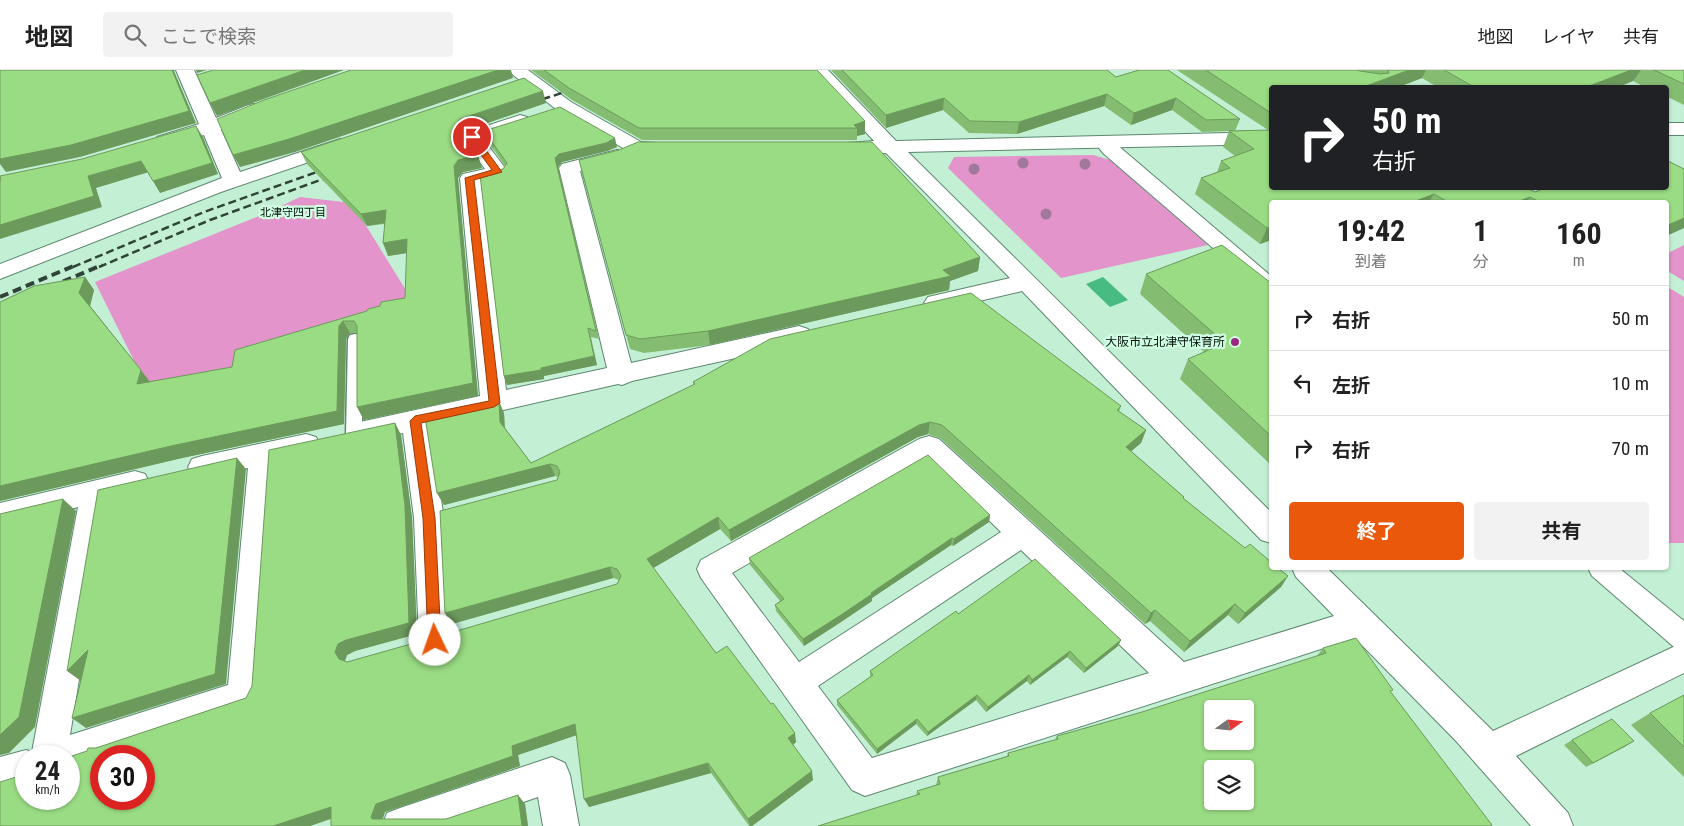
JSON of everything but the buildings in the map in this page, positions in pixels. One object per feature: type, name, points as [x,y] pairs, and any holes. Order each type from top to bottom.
[{"type":"street","points":[[818,70],[892,148],[1027,282],[1269,529]]},
{"type":"street","points":[[503,89],[524,76],[548,111],[637,148],[686,148]]},
{"type":"street","points":[[194,77],[210,127],[234,182]]},
{"type":"street","points":[[146,146],[210,127],[272,103]]},
{"type":"street","points":[[494,403],[470,178],[498,172],[472,137],[548,111]]},
{"type":"street","points":[[1238,122],[1266,138]]},
{"type":"street","points":[[1669,129],[1684,129]]},
{"type":"street","points":[[823,148],[892,148],[1266,138]]},
{"type":"street","points":[[0,272],[234,182],[354,140]]},
{"type":"street","points":[[1103,142],[1269,285]]},
{"type":"street","points":[[622,376],[569,168],[614,158],[637,148]]},
{"type":"street","points":[[912,309],[1027,282]]},
{"type":"street","points":[[0,515],[263,453],[622,376],[825,329]]},
{"type":"street","points":[[415,421],[438,516],[435,640]]},
{"type":"street","points":[[1179,679],[929,446],[712,569],[865,778],[1360,622]]},
{"type":"street","points":[[80,749],[244,696],[263,453]]},
{"type":"street","points":[[52,745],[95,492]]},
{"type":"street","points":[[795,683],[1023,533]]},
{"type":"street","points":[[1309,570],[1468,729],[1555,826]]},
{"type":"street","points":[[1603,570],[1684,638]]},
{"type":"street","points":[[1487,752],[1684,657]]},
{"type":"street","points":[[0,775],[15,770]]},
{"type":"street","points":[[400,826],[552,775],[561,826]]},
{"type":"lane","points":[[354,434],[355,339]]},
{"type":"shaded area","points":[[1093,155],[1110,160],[1208,245],[1061,278],[948,168],[954,157]]},
{"type":"shaded area","points":[[300,197],[352,203],[412,300],[152,397],[95,282],[264,214]]},
{"type":"shaded area","points":[[1684,245],[1684,281],[1669,272],[1669,252]]},
{"type":"shaded area","points":[[1103,277],[1128,300],[1110,307],[1086,284]]},
{"type":"shaded area","points":[[1669,288],[1684,297],[1684,543],[1669,543]]},
{"type":"railway","points":[[531,103],[574,89]]},
{"type":"railway","points":[[73,267],[204,212],[328,168]]},
{"type":"railway","points":[[99,267],[210,220],[334,175]]},
{"type":"railway","points":[[0,297],[76,265]]},
{"type":"railway","points":[[50,287],[102,265]]},
{"type":"place","name":"大阪市立北津守保育所","points":[[1235,342]]},
{"type":"district","name":"北津守四丁目","points":[[293,212]]},
{"type":"route","points":[[435,640],[429,518],[415,421],[494,403],[470,178],[498,172],[472,137]]}]
